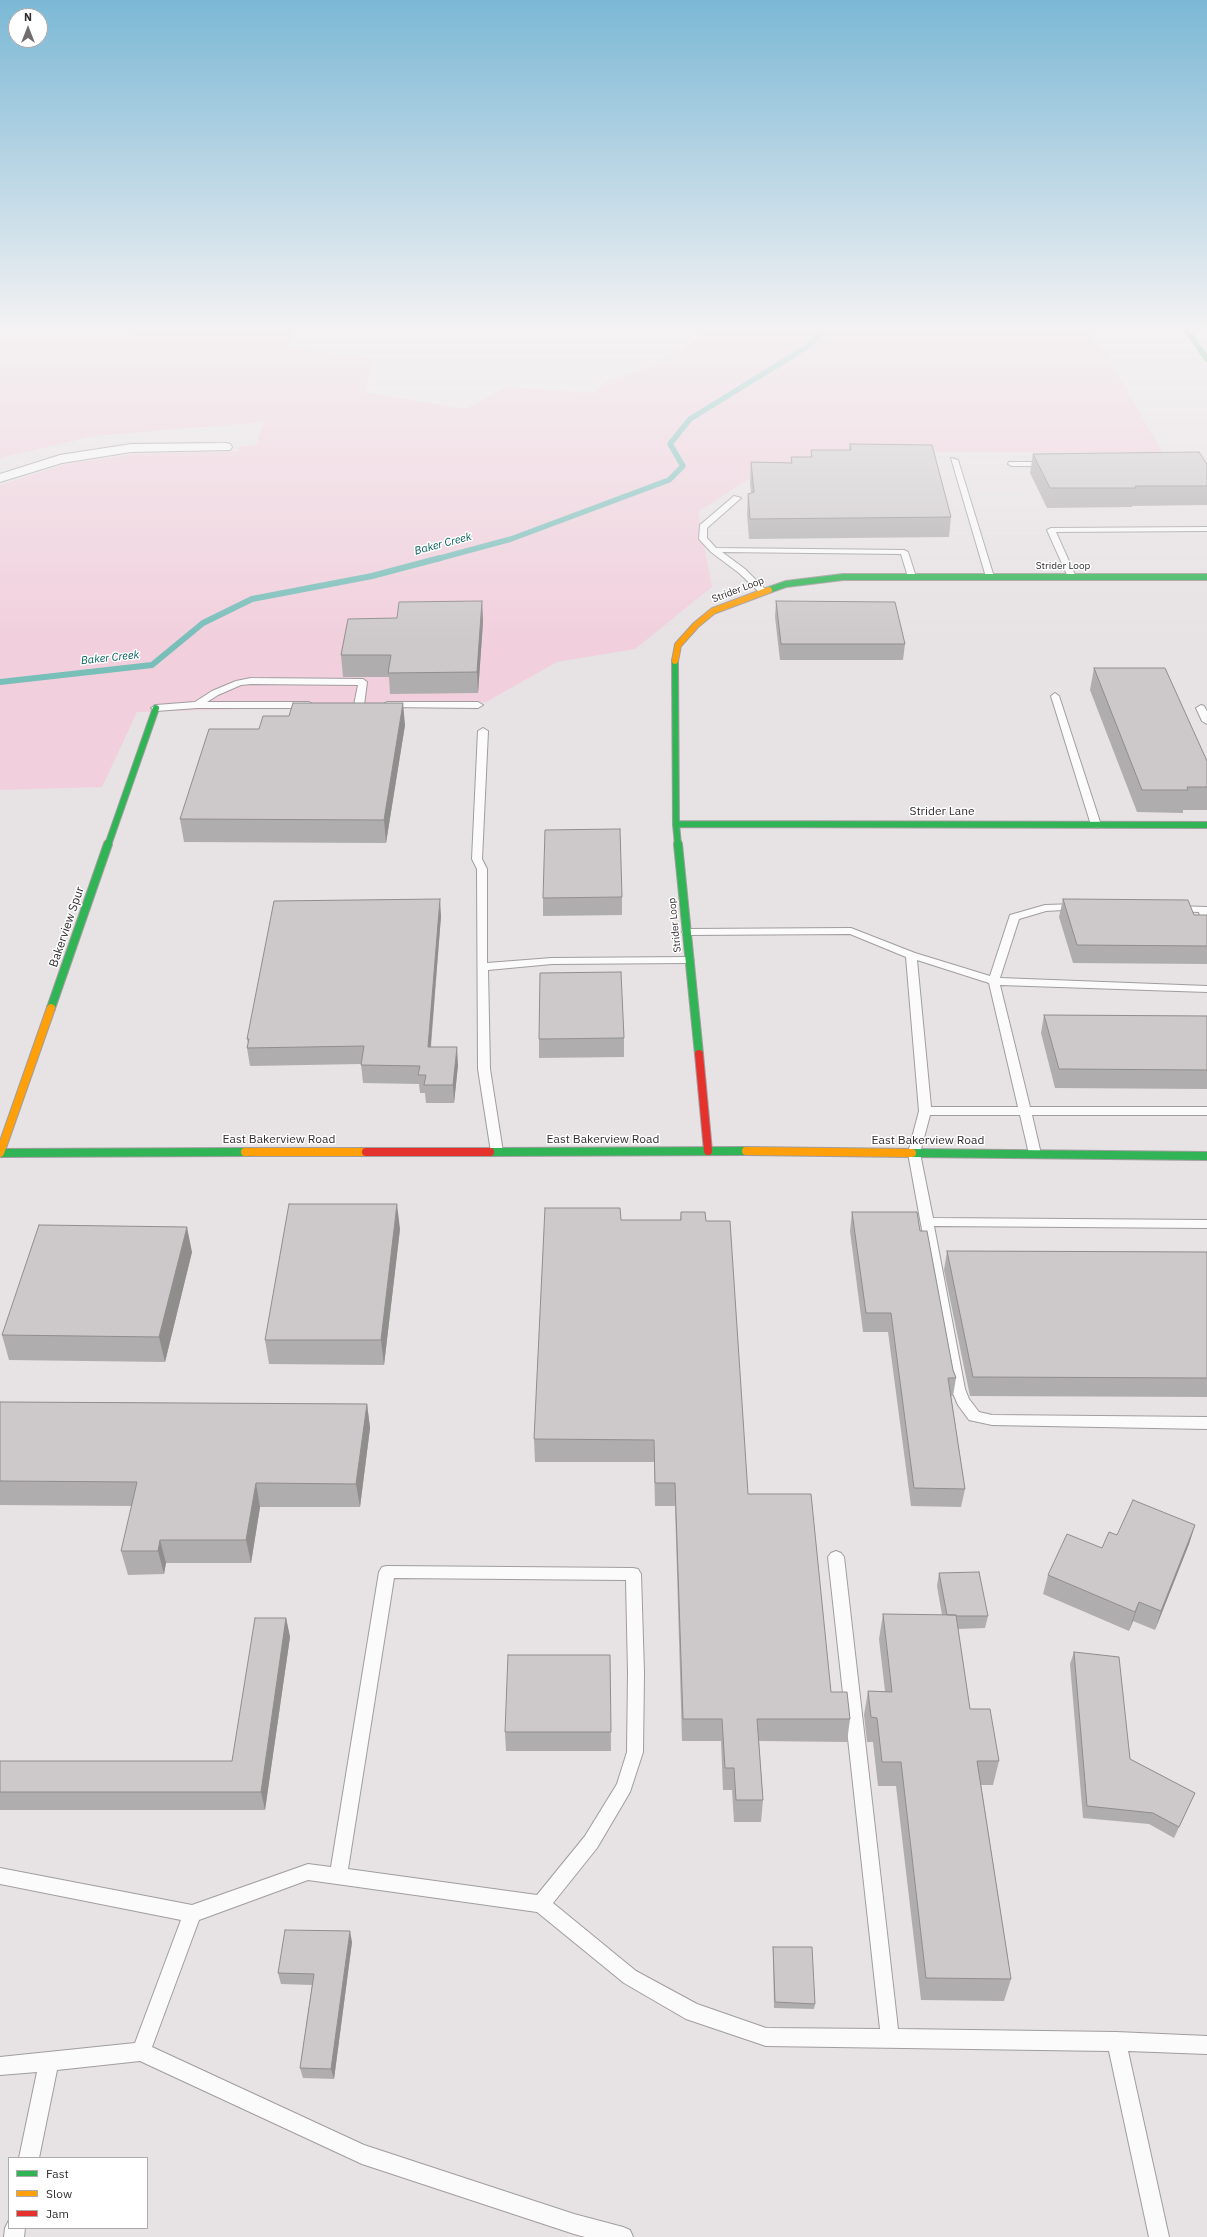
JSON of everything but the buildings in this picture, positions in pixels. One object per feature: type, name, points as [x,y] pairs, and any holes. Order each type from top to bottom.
[{"type":"street","points":[[0,478],[60,459],[131,448],[225,447]]},
{"type":"street","name":"Strider Loop","points":[[708,1151],[676,824],[674,667],[678,646],[696,625],[713,611],[763,591],[786,584],[843,577],[1207,577]]},
{"type":"street","name":"Bakerview Spur","points":[[0,1153],[156,708]]},
{"type":"street","name":"Strider Lane","points":[[676,824],[1207,825]]},
{"type":"street","name":"East Bakerview Road","points":[[0,1153],[708,1151],[1207,1156]]},
{"type":"lane","points":[[954,460],[990,577]]},
{"type":"lane","points":[[1012,464],[1059,464]]},
{"type":"lane","points":[[737,498],[703,527],[703,539],[714,550],[742,571],[763,591]]},
{"type":"lane","points":[[1072,577],[1051,530],[1207,529]]},
{"type":"lane","points":[[714,550],[904,552],[912,577]]},
{"type":"lane","points":[[197,705],[215,693],[238,684],[251,681],[363,682],[363,705],[478,705]]},
{"type":"lane","points":[[1055,696],[1096,825]]},
{"type":"lane","points":[[156,708],[197,705],[320,705]]},
{"type":"lane","points":[[1201,708],[1207,721]]},
{"type":"lane","points":[[483,731],[477,859],[482,869],[484,1069],[497,1152]]},
{"type":"lane","points":[[1035,1154],[994,981],[1014,917],[1045,908],[1087,907]]},
{"type":"lane","points":[[1164,908],[1204,909],[1207,925]]},
{"type":"lane","points":[[687,932],[851,931],[911,955],[994,981],[1207,989]]},
{"type":"lane","points":[[911,955],[925,1111],[914,1153],[958,1389],[974,1416],[992,1420],[1207,1423]]},
{"type":"lane","points":[[482,967],[552,962],[690,960]]},
{"type":"lane","points":[[925,1111],[1207,1111]]},
{"type":"lane","points":[[927,1222],[1207,1224]]},
{"type":"lane","points":[[836,1557],[890,2038]]},
{"type":"lane","points":[[338,1877],[387,1572],[633,1574],[636,1673],[635,1752],[624,1787],[598,1830],[541,1904]]},
{"type":"lane","points":[[0,1876],[192,1914],[308,1872],[541,1904],[630,1977],[693,2012],[766,2037],[1116,2042],[1207,2045]]},
{"type":"lane","points":[[141,2052],[192,1914]]},
{"type":"lane","points":[[1116,2042],[1159,2237]]},
{"type":"lane","points":[[0,2066],[141,2052],[362,2154],[574,2224],[623,2237]]},
{"type":"lane","points":[[29,2157],[49,2061]]},
{"type":"shaded area","points":[[0,435],[101,435],[94,436],[0,458]]},
{"type":"shaded area","points":[[259,435],[1153,435],[1163,453],[838,451],[750,478],[698,512],[712,587],[635,649],[557,662],[486,702],[137,712],[102,787],[0,790],[0,485],[66,464],[134,454],[238,451],[240,446],[256,445]]},
{"type":"waterway","name":"Baker Creek","points":[[437,559],[511,539],[669,480],[683,466],[670,444],[677,435]]},
{"type":"waterway","name":"Baker Creek","points":[[0,682],[152,665],[203,623],[252,599],[372,576],[440,558]]},
{"type":"traffic: fast","points":[[769,590],[786,584],[843,577],[1207,577]]},
{"type":"traffic: fast","points":[[675,661],[676,824],[699,1054]]},
{"type":"traffic: fast","points":[[51,1008],[156,708]]},
{"type":"traffic: fast","points":[[676,824],[1207,825]]},
{"type":"traffic: fast","points":[[490,1152],[746,1151]]},
{"type":"traffic: fast","points":[[0,1153],[245,1152]]},
{"type":"traffic: fast","points":[[912,1153],[1207,1156]]},
{"type":"traffic: slow","points":[[675,661],[678,645],[696,625],[713,611],[769,590]]},
{"type":"traffic: slow","points":[[0,1153],[51,1008]]},
{"type":"traffic: slow","points":[[746,1151],[912,1153]]},
{"type":"traffic: slow","points":[[245,1152],[366,1152]]},
{"type":"traffic: jam","points":[[699,1054],[708,1151]]},
{"type":"traffic: jam","points":[[366,1152],[490,1152]]}]
